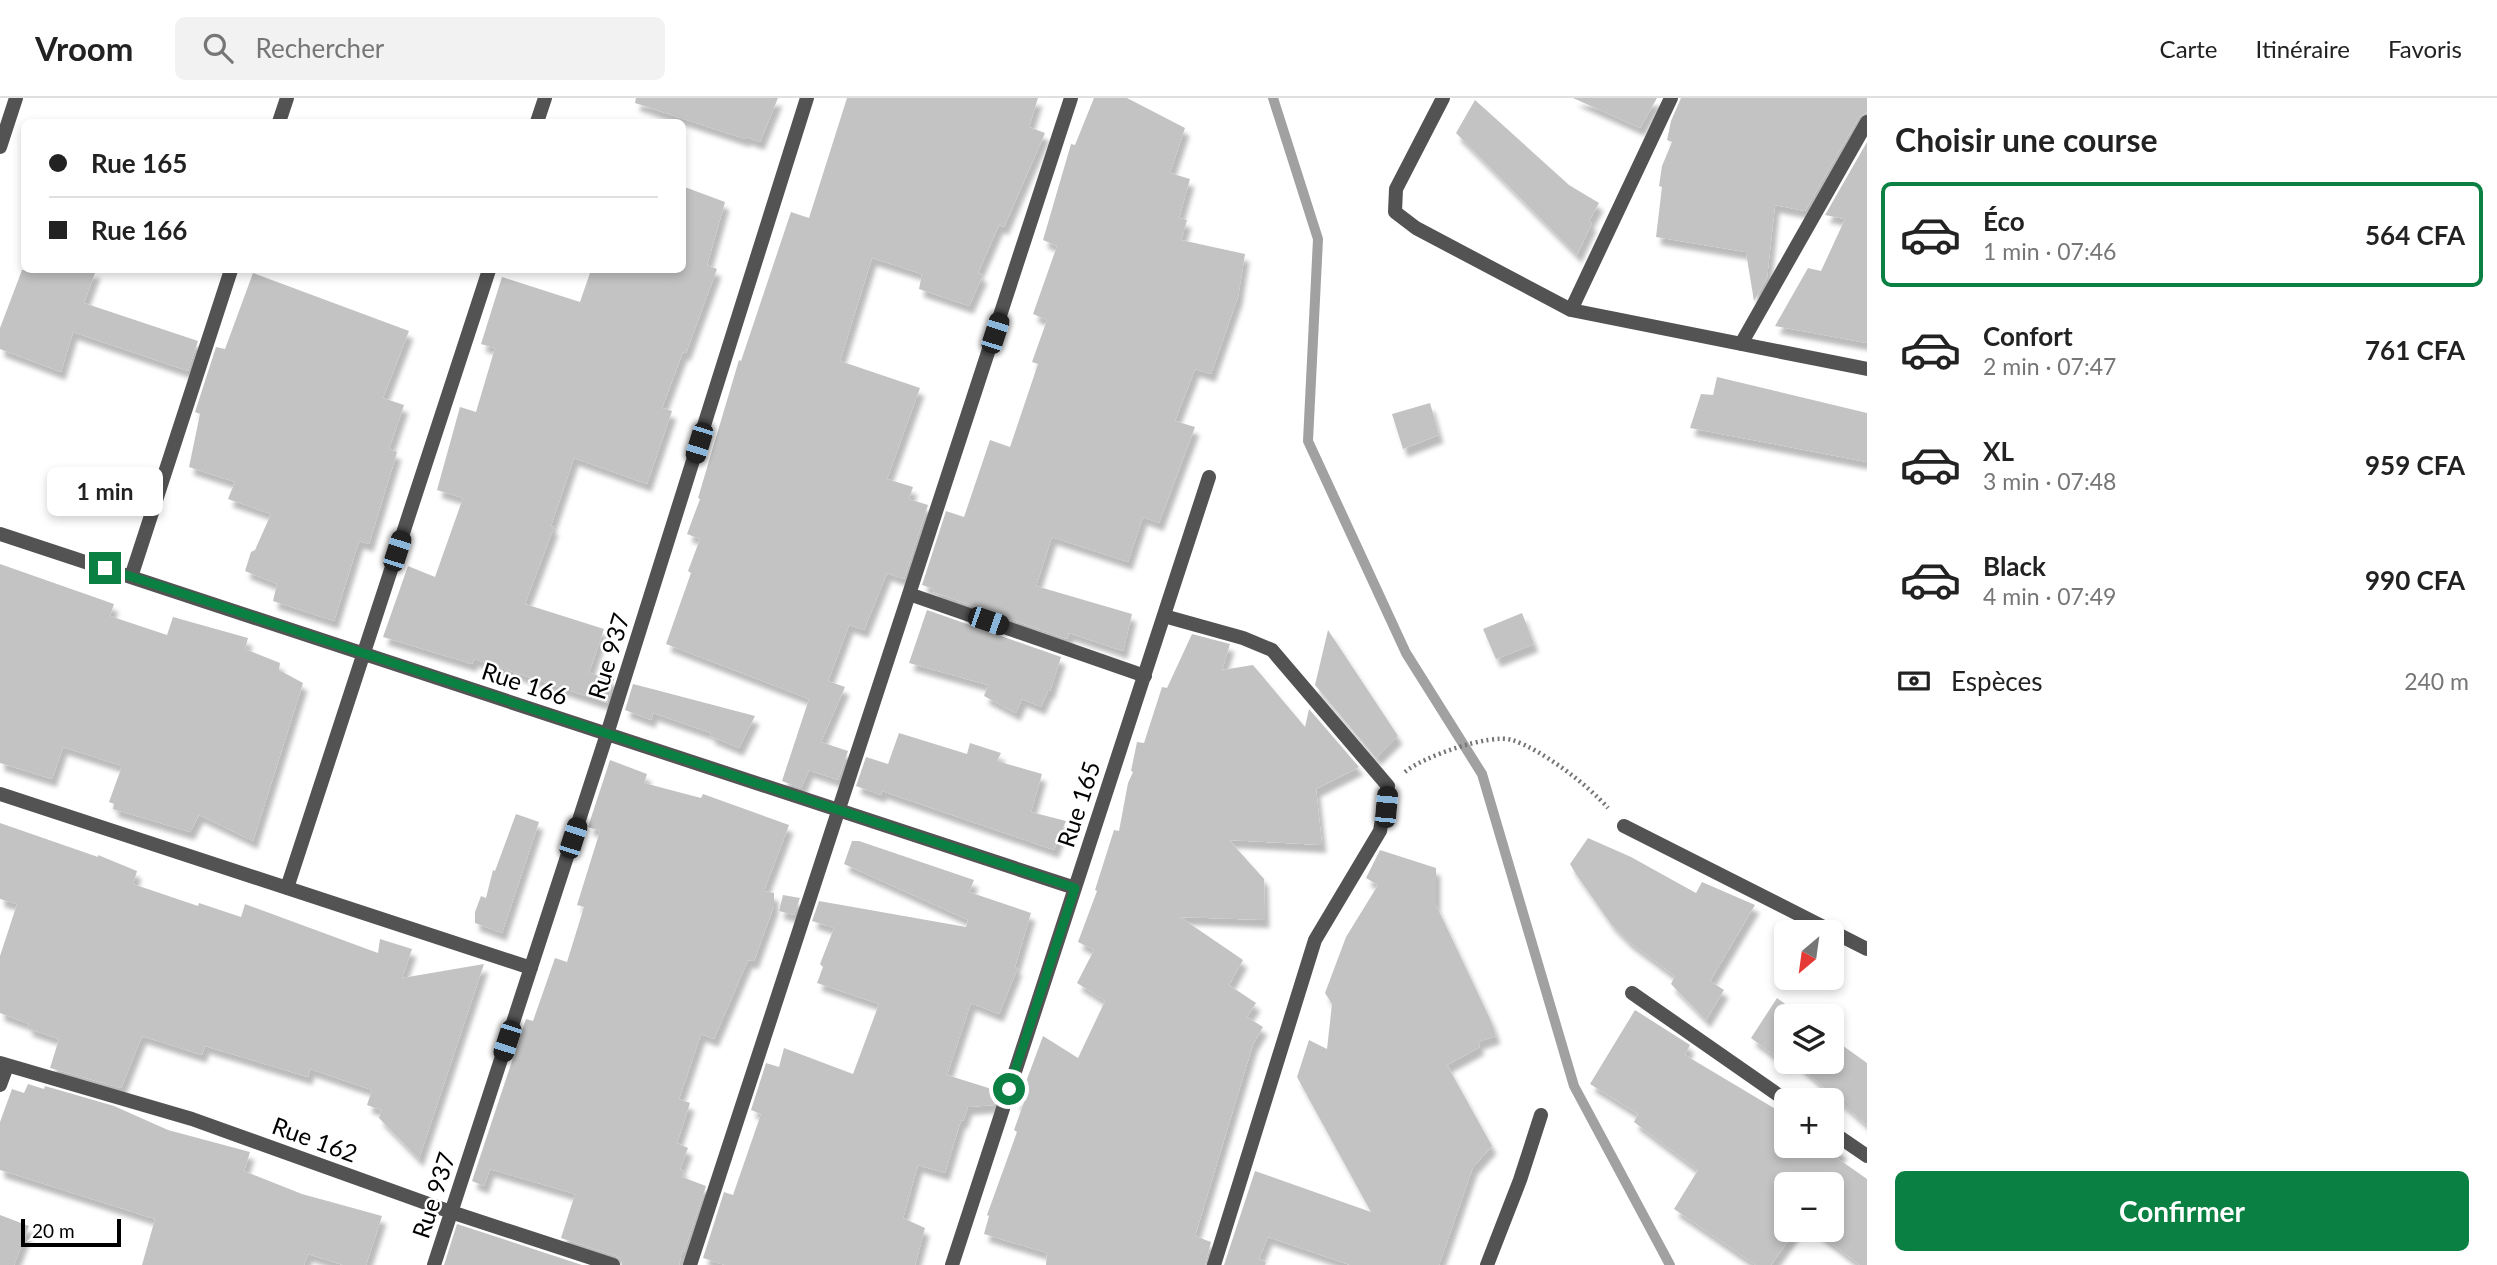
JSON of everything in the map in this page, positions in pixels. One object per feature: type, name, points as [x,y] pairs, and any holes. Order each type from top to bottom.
[{"type":"street","points":[[0,147],[16,98]]},
{"type":"street","points":[[280,119],[287,98]]},
{"type":"street","points":[[538,119],[545,98]]},
{"type":"street","name":"Rue 937","points":[[434,1265],[607,734],[807,98]]},
{"type":"street","points":[[690,1265],[1071,98]]},
{"type":"street","points":[[1443,98],[1396,189],[1395,212],[1416,228],[1571,310],[1867,369]]},
{"type":"street","points":[[1571,310],[1671,98]]},
{"type":"street","points":[[1741,344],[1867,122]]},
{"type":"street","points":[[131,577],[230,273]]},
{"type":"street","points":[[287,888],[488,273]]},
{"type":"street","name":"Rue 165","points":[[952,1265],[1209,477]]},
{"type":"street","name":"Rue 166","points":[[0,534],[1075,888]]},
{"type":"street","points":[[909,594],[1145,676]]},
{"type":"street","points":[[1164,616],[1243,638],[1272,650],[1388,786],[1380,831],[1315,940],[1214,1265]]},
{"type":"street","points":[[0,794],[531,968]]},
{"type":"street","points":[[1624,826],[1867,949]]},
{"type":"street","points":[[1632,993],[1774,1092]]},
{"type":"street","points":[[0,1085],[3,1065]]},
{"type":"street","name":"Rue 162","points":[[3,1065],[192,1119],[451,1212],[613,1265]]},
{"type":"street","points":[[1487,1265],[1520,1180],[1541,1115]]},
{"type":"street","points":[[1844,1140],[1867,1156]]},
{"type":"path","points":[[1388,786],[1409,768],[1438,755],[1480,741],[1510,739],[1551,761],[1598,796],[1624,826]]},
{"type":"building","points":[[636,98],[778,98],[760,142],[635,103]]},
{"type":"building","points":[[847,98],[1038,98],[1029,127],[1045,133],[1004,227],[999,225],[978,273],[983,275],[969,306],[919,289],[922,274],[872,258],[840,361],[920,388],[887,479],[913,487],[909,499],[928,505],[904,579],[887,573],[864,630],[849,625],[828,681],[845,687],[821,742],[848,751],[838,780],[809,770],[801,788],[782,781],[809,699],[666,644],[700,539],[687,534],[700,499],[698,498],[739,360],[741,361],[791,212],[809,218]]},
{"type":"building","points":[[1094,98],[1127,98],[1185,128],[1170,173],[1190,179],[1179,218],[1187,220],[1181,240],[1245,254],[1238,297],[1211,374],[1195,369],[1175,421],[1195,427],[1159,523],[1143,517],[1128,562],[1052,537],[1036,586],[1132,614],[1123,651],[1069,633],[1067,639],[933,592],[934,589],[922,585],[946,511],[964,517],[990,440],[1010,447],[1038,364],[1032,362],[1047,320],[1033,314],[1057,246],[1043,240],[1071,144],[1075,145]]},
{"type":"building","points":[[1573,98],[1657,98],[1640,128]]},
{"type":"building","points":[[1681,98],[1867,98],[1867,112],[1859,117],[1805,211],[1775,205],[1767,278],[1754,301],[1746,252],[1656,237],[1662,166],[1672,142],[1667,140],[1671,121]]},
{"type":"building","points":[[1475,100],[1569,185],[1599,203],[1589,221],[1592,223],[1577,255],[1456,133]]},
{"type":"building","points":[[1867,142],[1867,343],[1775,326],[1808,268],[1821,271],[1845,219],[1825,215]]},
{"type":"building","points":[[686,187],[725,202],[707,265],[717,269],[662,408],[672,411],[647,484],[574,458],[551,526],[554,527],[525,604],[604,629],[589,673],[614,679],[607,703],[474,659],[472,664],[383,637],[408,566],[435,577],[463,498],[437,490],[460,407],[476,412],[495,348],[481,344],[502,277],[580,302],[590,273],[686,273]]},
{"type":"building","points":[[21,273],[95,273],[84,303],[198,341],[188,371],[73,332],[61,372],[0,349],[0,328]]},
{"type":"building","points":[[253,273],[409,331],[383,398],[404,405],[389,449],[397,452],[369,544],[359,541],[334,621],[273,601],[277,584],[245,571],[251,552],[255,550],[271,514],[228,499],[235,482],[189,467],[200,414],[195,412],[216,347],[225,349]]},
{"type":"building","points":[[1717,377],[1867,413],[1867,462],[1690,428],[1701,394],[1713,395]]},
{"type":"building","points":[[1430,403],[1439,435],[1403,449],[1392,414]]},
{"type":"building","points":[[0,564],[114,604],[110,616],[167,635],[173,617],[248,638],[245,649],[280,663],[279,670],[303,683],[253,841],[199,815],[190,832],[113,809],[114,804],[109,802],[122,766],[63,747],[52,779],[0,763]]},
{"type":"building","points":[[927,610],[1061,657],[1050,691],[1041,707],[1022,699],[1016,713],[984,696],[988,685],[909,663]]},
{"type":"building","points":[[1522,613],[1534,644],[1496,659],[1483,629]]},
{"type":"building","points":[[1328,630],[1398,736],[1376,758],[1315,685]]},
{"type":"building","points":[[1192,634],[1230,644],[1222,670],[1253,665],[1305,727],[1309,709],[1359,767],[1316,789],[1322,845],[1229,840],[1264,879],[1265,920],[1180,917],[1243,960],[1229,985],[1256,1003],[1247,1017],[1263,1027],[1253,1044],[1195,1236],[1211,1242],[1205,1265],[1046,1265],[1047,1253],[984,1234],[989,1216],[987,1215],[1017,1132],[1014,1130],[1024,1102],[1015,1103],[1017,1097],[1020,1098],[1043,1036],[1078,1058],[1105,1001],[1077,983],[1094,950],[1078,942],[1097,891],[1095,890],[1114,830],[1119,831],[1137,742],[1144,743],[1162,687],[1167,688]]},
{"type":"building","points":[[633,684],[755,716],[739,748],[710,736],[711,733],[653,713],[651,720],[625,710]]},
{"type":"building","points":[[899,733],[967,754],[970,743],[1001,753],[997,761],[1042,774],[1031,812],[1066,821],[1054,850],[882,791],[881,795],[856,786],[866,757],[888,764]]},
{"type":"building","points":[[610,760],[647,774],[644,783],[701,798],[703,794],[789,825],[764,891],[774,893],[774,906],[754,961],[748,960],[714,1039],[701,1034],[679,1099],[690,1103],[677,1143],[688,1148],[680,1169],[684,1171],[682,1177],[706,1186],[679,1265],[622,1265],[621,1259],[616,1256],[561,1238],[575,1194],[490,1169],[484,1186],[472,1181],[526,1019],[533,1021],[555,958],[567,962],[584,907],[577,905],[600,831],[588,827]]},
{"type":"building","points":[[516,814],[539,822],[502,933],[475,923],[475,912],[481,896],[486,898],[493,870],[495,871]]},
{"type":"building","points":[[0,823],[98,855],[137,871],[133,884],[198,906],[199,903],[241,917],[245,904],[378,953],[380,939],[412,949],[402,978],[484,964],[419,1159],[379,1118],[381,1110],[367,1105],[372,1090],[310,1069],[308,1077],[205,1046],[202,1055],[142,1036],[121,1088],[50,1068],[59,1039],[27,1028],[29,1024],[0,1013],[0,956],[17,904],[0,899]]},
{"type":"building","points":[[1588,838],[1631,857],[1696,893],[1702,882],[1755,905],[1710,981],[1724,990],[1706,1020],[1671,984],[1675,976],[1628,941],[1611,924],[1576,874],[1570,864]]},
{"type":"building","points":[[852,841],[859,841],[974,880],[969,892],[1031,913],[1015,967],[1018,967],[999,1014],[971,1003],[947,1075],[998,1091],[994,1105],[968,1107],[963,1121],[961,1120],[945,1173],[918,1165],[903,1218],[925,1228],[915,1265],[725,1265],[703,1258],[724,1192],[733,1195],[761,1114],[751,1110],[766,1063],[779,1067],[784,1048],[853,1074],[879,1004],[817,983],[823,967],[820,964],[834,928],[812,921],[819,901],[966,927],[968,920],[844,864]]},
{"type":"building","points":[[1380,850],[1436,868],[1436,905],[1496,1036],[1478,1042],[1480,1047],[1447,1065],[1492,1146],[1473,1167],[1439,1265],[1350,1265],[1268,1237],[1259,1259],[1266,1262],[1265,1265],[1224,1265],[1255,1171],[1371,1212],[1297,1077],[1309,1040],[1327,1049],[1332,1004],[1325,993],[1346,937],[1378,885],[1366,878]]},
{"type":"building","points":[[783,895],[800,898],[794,915],[779,911]]},
{"type":"building","points":[[1777,998],[1785,1004],[1774,1004],[1774,1055],[1751,1038]]},
{"type":"building","points":[[1635,1010],[1690,1045],[1685,1055],[1774,1108],[1774,1158],[1837,1158],[1867,1179],[1867,1265],[1860,1265],[1830,1242],[1844,1242],[1844,1172],[1774,1172],[1774,1242],[1787,1242],[1771,1265],[1756,1265],[1674,1209],[1698,1170],[1634,1122],[1638,1114],[1590,1084]]},
{"type":"building","points":[[1844,1047],[1867,1063],[1867,1125],[1844,1105],[1844,1088],[1825,1088],[1809,1074],[1844,1074]]},
{"type":"building","points":[[28,1084],[44,1089],[45,1086],[114,1106],[168,1130],[250,1152],[244,1171],[302,1194],[382,1216],[366,1265],[343,1265],[308,1254],[304,1265],[142,1265],[155,1219],[0,1170],[0,1122],[12,1089],[24,1093]]},
{"type":"building","points":[[0,1215],[29,1226],[14,1265],[0,1265]]},
{"type":"building","points":[[457,1224],[582,1265],[444,1265]]},
{"type":"waterway","points":[[1273,98],[1318,239],[1308,441],[1406,653],[1482,774],[1574,1086],[1670,1265]]},
{"type":"route","points":[[105,568],[1075,888],[1009,1089]]}]
